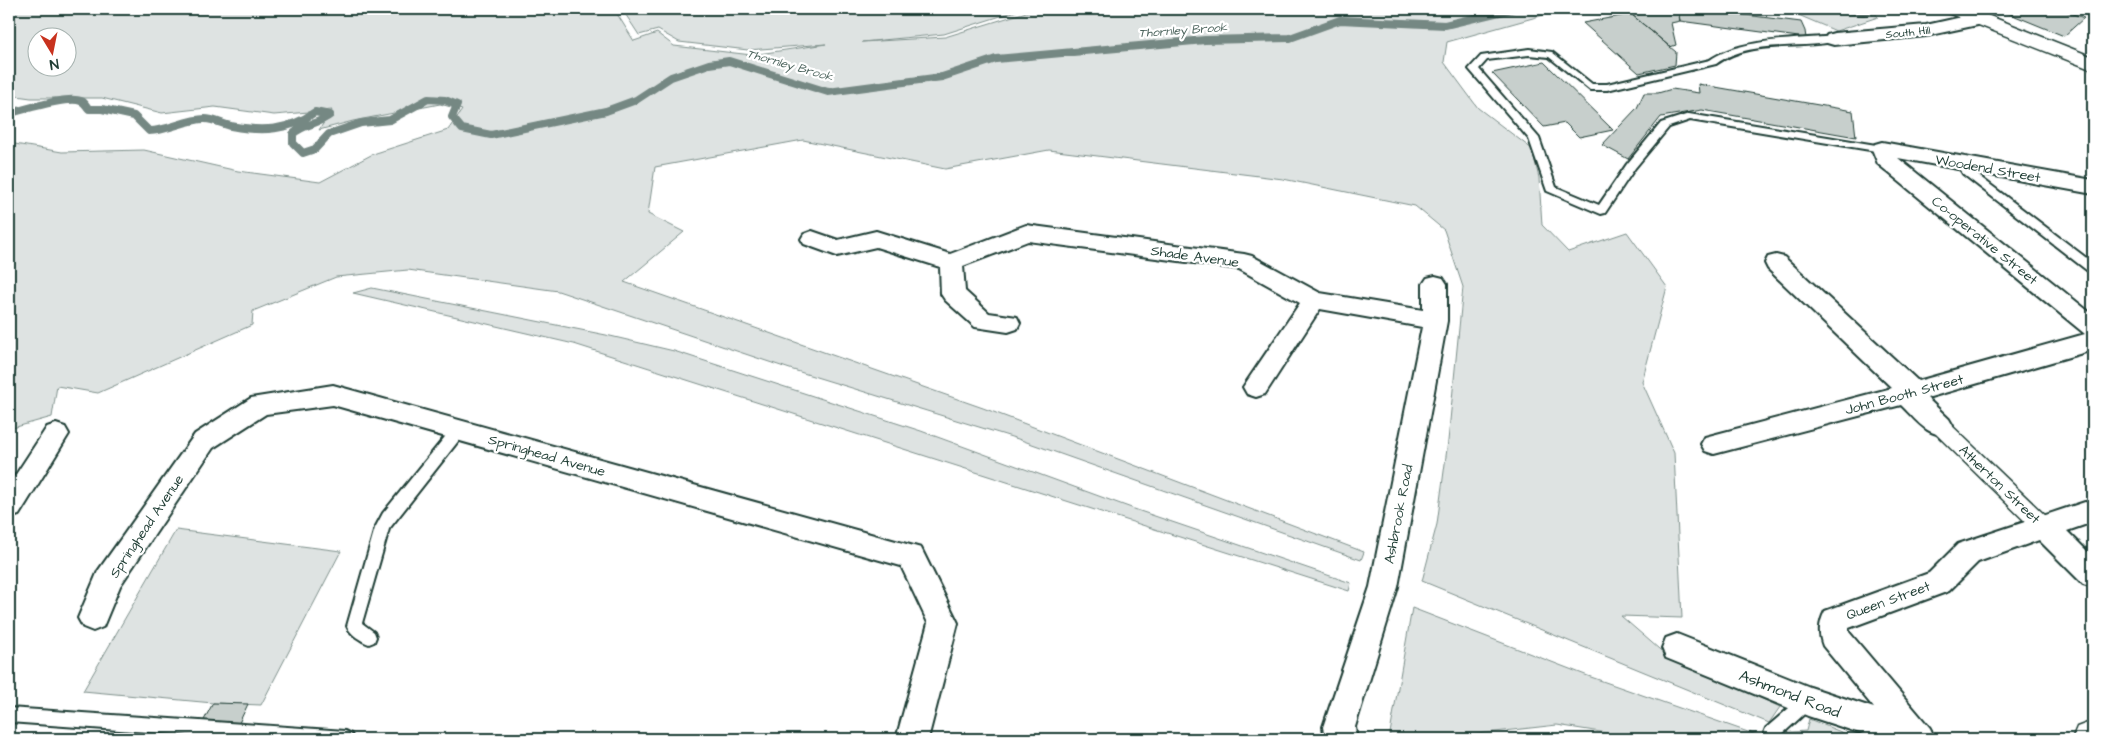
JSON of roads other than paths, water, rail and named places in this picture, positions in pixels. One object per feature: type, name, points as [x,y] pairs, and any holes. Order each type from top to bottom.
[{"type":"street","points":[[1955,9],[2093,64]]},
{"type":"street","name":"South Hill","points":[[1834,39],[1914,33],[1959,26],[1980,18]]},
{"type":"street","name":"Woodend Street","points":[[1882,149],[2093,186]]},
{"type":"street","name":"Co-operative Street","points":[[1882,149],[1885,158],[2093,328]]},
{"type":"street","name":"Shade Avenue","points":[[951,262],[1026,233],[1244,262],[1314,300],[1435,321]]},
{"type":"street","points":[[812,239],[837,248],[876,238],[951,262],[953,294],[983,321],[1008,323]]},
{"type":"street","name":"Atherton Street","points":[[1776,263],[2093,575]]},
{"type":"street","name":"Ashbrook Road","points":[[1341,739],[1339,726],[1384,587],[1435,321],[1435,284]]},
{"type":"street","points":[[1256,386],[1314,300]]},
{"type":"street","name":"John Booth Street","points":[[1714,444],[1910,393],[2093,341]]},
{"type":"street","name":"Springhead Avenue","points":[[93,618],[108,580],[204,441],[260,404],[333,395],[911,556],[943,623],[912,739]]},
{"type":"street","points":[[9,507],[56,434]]},
{"type":"street","name":"Queen Street","points":[[1912,732],[1834,636],[1836,620],[1939,582],[1968,553],[2089,512]]},
{"type":"street","name":"Ashmond Road","points":[[1677,648],[1808,701],[1883,726],[1912,732]]},
{"type":"street","points":[[2089,739],[2093,738]]},
{"type":"lane","points":[[1834,39],[1744,48],[1716,58],[1712,62],[1607,87],[1590,87],[1552,55],[1529,52],[1484,58],[1474,68],[1534,138],[1551,189],[1602,210],[1631,166],[1665,125],[1689,117],[1882,149]]},
{"type":"lane","points":[[1960,162],[1967,172],[2093,269]]},
{"type":"lane","points":[[369,637],[354,626],[382,528],[388,517],[458,431]]},
{"type":"lane","points":[[1772,733],[1808,701]]},
{"type":"lane","points":[[9,715],[345,739]]},
{"type":"waterway","name":"Thornley Brook","points":[[9,113],[56,101],[75,100],[84,102],[89,109],[102,109],[134,116],[149,131],[205,119],[242,128],[264,129],[295,123],[315,112],[330,115],[301,128],[293,134],[293,143],[303,153],[315,149],[329,134],[361,123],[390,120],[428,99],[445,100],[457,105],[452,117],[462,129],[491,135],[606,111],[636,100],[671,77],[709,64],[729,61],[828,92],[942,77],[996,59],[1205,40],[1290,38],[1340,20],[1445,25],[1512,9]]},
{"type":"waterway","name":"Thornley Brook","points":[[1835,9],[1863,12],[1880,9]]}]
